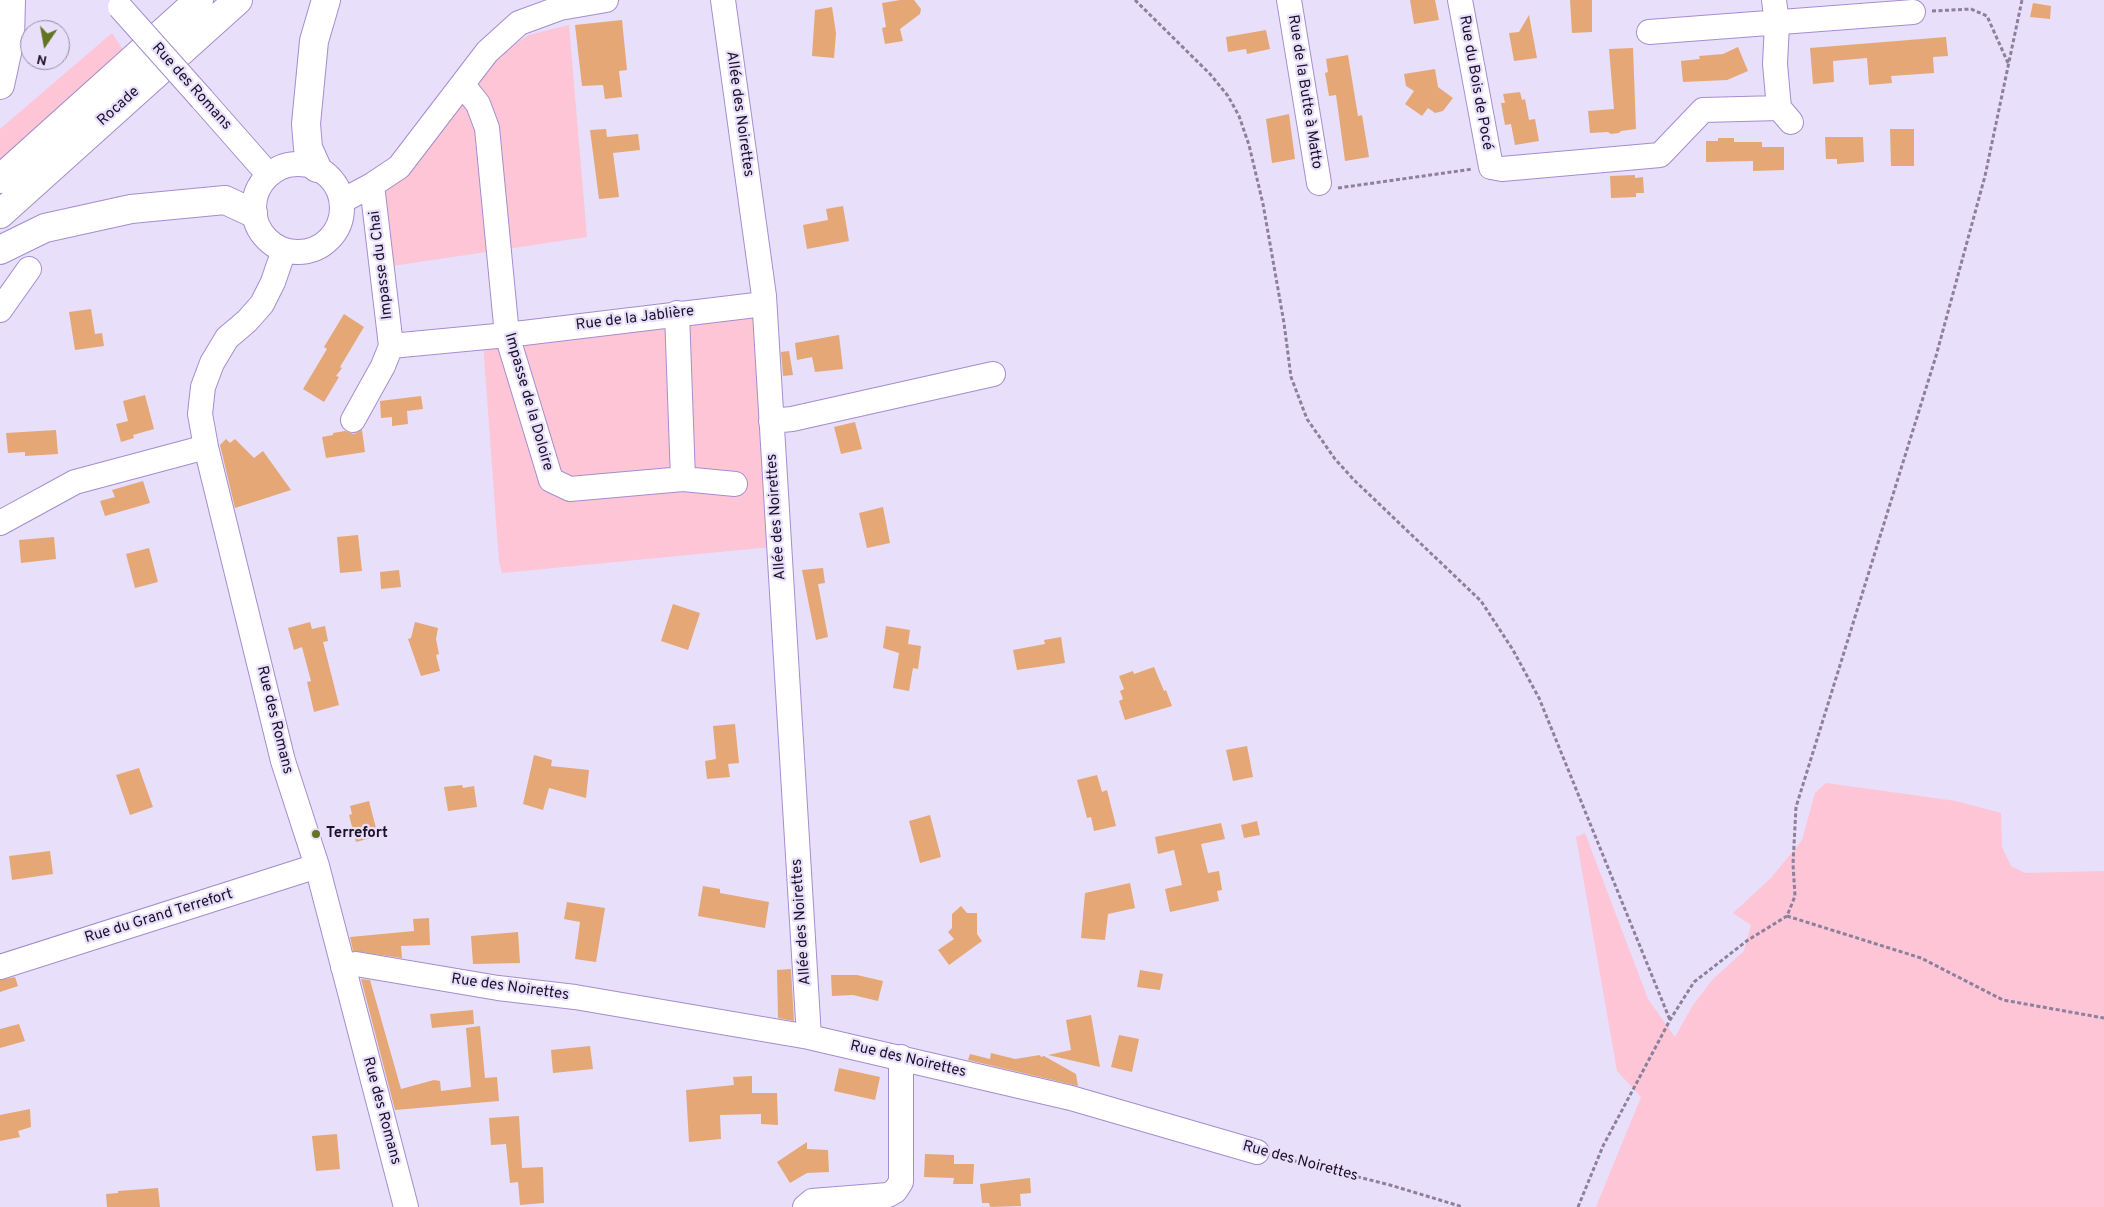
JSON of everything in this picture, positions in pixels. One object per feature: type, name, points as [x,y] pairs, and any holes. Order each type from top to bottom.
[{"type":"highway","points":[[0,85],[10,39],[11,0]]},
{"type":"highway","points":[[0,179],[199,0]]},
{"type":"highway","name":"Rocade","points":[[0,214],[238,0]]},
{"type":"highway","points":[[317,168],[308,148],[306,124],[314,41],[326,0]]},
{"type":"highway","points":[[0,250],[45,228],[131,209],[225,200],[254,212]]},
{"type":"street","points":[[342,201],[372,185],[399,167],[487,52],[519,23],[560,8],[606,0]]},
{"type":"street","name":"Allée des Noirettes","points":[[723,0],[764,304],[809,1037]]},
{"type":"street","name":"Rue de la Butte à Matto","points":[[1289,0],[1319,183]]},
{"type":"street","name":"Rue du Bois de Pocé","points":[[1460,0],[1491,167]]},
{"type":"street","points":[[1491,167],[1502,168],[1660,155],[1703,110],[1785,115],[1775,64],[1776,24],[1774,0]]},
{"type":"street","name":"Rue des Romans","points":[[117,3],[268,174]]},
{"type":"street","points":[[1650,32],[1776,24],[1914,12]]},
{"type":"street","name":"Impasse de la Doloire","points":[[462,85],[478,104],[487,128],[507,334],[551,480],[570,489],[683,479],[735,484]]},
{"type":"street","points":[[305,164],[317,168],[329,176],[338,188],[342,201],[339,223],[326,242],[314,250],[299,252],[284,250],[272,244],[263,236],[257,225],[254,212],[254,198],[268,174],[279,167],[305,164]]},
{"type":"street","name":"Impasse du Chai","points":[[353,420],[383,366],[391,346],[372,185]]},
{"type":"street","name":"Rue des Romans","points":[[284,250],[273,282],[262,304],[227,338],[212,363],[203,387],[200,414],[206,448],[283,761],[317,866],[406,1207]]},
{"type":"street","points":[[0,310],[29,269]]},
{"type":"street","name":"Rue de la Jablière","points":[[507,334],[764,304]]},
{"type":"street","points":[[678,313],[683,479]]},
{"type":"street","points":[[391,346],[507,334]]},
{"type":"street","points":[[771,421],[792,419],[993,374]]},
{"type":"street","points":[[0,523],[75,482],[206,448]]},
{"type":"street","name":"Rue du Grand Terrefort","points":[[0,967],[317,866]]},
{"type":"street","name":"Rue des Noirettes","points":[[343,967],[356,964],[498,988],[575,997],[809,1037],[1071,1098],[1257,1152]]},
{"type":"street","points":[[805,1207],[812,1201],[888,1195],[901,1182],[901,1057]]},
{"type":"path","points":[[1135,0],[1210,74],[1228,96],[1238,116],[1249,145],[1263,204],[1284,323],[1291,377],[1307,419],[1335,459],[1354,480],[1481,600],[1513,650],[1539,698],[1670,1020]]},
{"type":"path","points":[[1578,1207],[1603,1146],[1670,1020],[1694,982],[1748,940],[1787,916],[1795,896],[1793,864],[1796,807],[1936,356],[1985,176],[2022,0]]},
{"type":"path","points":[[1914,12],[1971,9],[1987,16],[2008,65]]},
{"type":"path","points":[[1319,183],[1330,190],[1491,167]]},
{"type":"path","points":[[1787,916],[1922,958],[2003,1000],[2104,1018]]},
{"type":"path","name":"Rue des Noirettes","points":[[1257,1152],[1390,1185],[1463,1207]]},
{"type":"shaded area","points":[[569,25],[587,237],[392,266],[384,188],[457,113],[489,61],[529,35]]},
{"type":"shaded area","points":[[112,33],[134,66],[0,189],[0,129]]},
{"type":"shaded area","points":[[758,297],[771,547],[502,573],[499,562],[482,329]]},
{"type":"shaded area","points":[[1826,783],[1956,801],[2001,813],[2002,847],[2011,866],[2025,873],[2104,871],[2104,1207],[1596,1207],[1641,1097],[1617,1071],[1576,837],[1585,833],[1648,999],[1675,1037],[1693,1005],[1713,979],[1744,951],[1751,925],[1733,913],[1771,878],[1802,840],[1815,793]]},
{"type":"building","points":[[914,0],[921,9],[920,14],[900,29],[903,41],[885,44],[882,28],[886,27],[882,3]]},
{"type":"building","points":[[1410,0],[1435,0],[1439,20],[1414,24]]},
{"type":"building","points":[[1570,0],[1592,0],[1592,32],[1572,33]]},
{"type":"building","points":[[2033,3],[2051,6],[2050,19],[2030,17]]},
{"type":"building","points":[[832,7],[836,33],[834,58],[812,56],[815,10]]},
{"type":"building","points":[[1529,15],[1537,58],[1514,61],[1509,33],[1519,32]]},
{"type":"building","points":[[622,20],[627,70],[619,71],[622,97],[605,99],[603,85],[582,86],[575,25]]},
{"type":"building","points":[[1266,30],[1270,49],[1247,54],[1246,49],[1228,52],[1226,37]]},
{"type":"building","points":[[1946,37],[1948,56],[1933,57],[1934,73],[1891,76],[1892,83],[1869,85],[1867,58],[1833,61],[1834,82],[1813,84],[1810,48]]},
{"type":"building","points":[[1738,47],[1748,71],[1727,80],[1683,82],[1681,61],[1700,59],[1699,56],[1723,54]]},
{"type":"building","points":[[1633,48],[1636,129],[1611,134],[1608,132],[1590,133],[1588,111],[1614,109],[1609,49]]},
{"type":"building","points":[[1348,55],[1358,116],[1362,115],[1369,157],[1345,161],[1336,95],[1329,96],[1325,73],[1328,72],[1326,59]]},
{"type":"building","points":[[1435,69],[1438,87],[1453,98],[1443,111],[1435,113],[1428,108],[1422,116],[1405,104],[1414,91],[1406,86],[1404,74]]},
{"type":"building","points":[[1520,92],[1522,100],[1525,99],[1529,120],[1535,119],[1539,141],[1515,145],[1511,124],[1505,125],[1501,103],[1505,103],[1503,94]]},
{"type":"building","points":[[1289,114],[1295,159],[1272,163],[1266,119]]},
{"type":"building","points":[[606,129],[607,137],[638,134],[640,150],[613,153],[619,197],[599,199],[590,130]]},
{"type":"building","points":[[1890,129],[1914,129],[1914,166],[1891,166]]},
{"type":"building","points":[[1825,137],[1863,137],[1864,162],[1837,164],[1837,159],[1826,159]]},
{"type":"building","points":[[1718,138],[1734,138],[1734,142],[1762,142],[1762,147],[1784,147],[1784,170],[1753,171],[1753,161],[1706,162],[1706,141],[1718,141]]},
{"type":"building","points":[[1635,175],[1635,178],[1643,177],[1644,193],[1636,193],[1636,197],[1611,198],[1610,176]]},
{"type":"building","points":[[843,206],[849,241],[807,249],[803,225],[828,220],[826,209]]},
{"type":"building","points":[[91,309],[95,334],[102,333],[104,346],[75,350],[69,312]]},
{"type":"building","points":[[344,314],[364,327],[340,367],[342,368],[336,376],[339,377],[324,402],[303,389],[327,349],[324,347]]},
{"type":"building","points":[[839,335],[843,369],[815,372],[812,357],[797,360],[795,343]]},
{"type":"building","points":[[789,351],[793,375],[783,376],[781,352]]},
{"type":"building","points":[[145,395],[154,429],[133,435],[134,438],[121,442],[116,424],[128,421],[123,401]]},
{"type":"building","points":[[421,396],[423,409],[407,411],[408,424],[392,426],[392,417],[381,418],[380,401]]},
{"type":"building","points":[[855,422],[862,449],[841,454],[834,427]]},
{"type":"building","points":[[56,430],[58,454],[25,456],[25,452],[8,453],[6,433]]},
{"type":"building","points":[[362,430],[365,452],[326,458],[322,437],[345,431],[354,434]]},
{"type":"building","points":[[226,439],[230,443],[235,439],[254,458],[263,451],[291,490],[235,508],[220,445]]},
{"type":"building","points":[[143,481],[150,503],[105,516],[100,501],[115,497],[112,490]]},
{"type":"building","points":[[883,507],[890,543],[867,548],[859,513]]},
{"type":"building","points":[[358,535],[362,571],[340,573],[337,537]]},
{"type":"building","points":[[54,537],[56,559],[21,563],[19,540]]},
{"type":"building","points":[[149,548],[158,582],[135,588],[126,554]]},
{"type":"building","points":[[823,568],[825,583],[818,584],[828,637],[816,640],[802,570]]},
{"type":"building","points":[[399,570],[401,587],[381,589],[380,572]]},
{"type":"building","points":[[673,604],[700,613],[688,650],[661,641]]},
{"type":"building","points":[[310,622],[312,629],[325,626],[328,641],[323,642],[339,705],[314,712],[307,682],[311,681],[302,647],[294,650],[288,628]]},
{"type":"building","points":[[415,622],[438,628],[436,639],[439,654],[436,655],[440,671],[421,676],[408,639],[411,638]]},
{"type":"building","points":[[886,626],[910,630],[908,644],[921,646],[918,669],[913,668],[909,691],[893,688],[899,653],[883,648]]},
{"type":"building","points":[[1061,637],[1065,663],[1017,670],[1013,650],[1045,644],[1044,640]]},
{"type":"building","points":[[1154,667],[1172,706],[1125,720],[1119,701],[1123,699],[1120,691],[1124,689],[1119,676],[1133,671],[1134,674]]},
{"type":"building","points":[[735,724],[739,763],[728,764],[730,777],[707,779],[705,761],[716,759],[713,726]]},
{"type":"building","points":[[1247,746],[1253,777],[1233,781],[1226,750]]},
{"type":"building","points":[[534,755],[552,760],[551,766],[589,770],[586,798],[549,788],[543,810],[523,804]]},
{"type":"building","points":[[139,768],[153,807],[130,815],[116,775]]},
{"type":"building","points":[[1097,775],[1102,792],[1107,790],[1116,826],[1094,831],[1091,817],[1087,818],[1077,780]]},
{"type":"building","points":[[462,785],[463,788],[474,786],[477,807],[448,811],[444,787]]},
{"type":"building","points":[[369,801],[378,836],[356,842],[349,815],[352,814],[350,806]]},
{"type":"building","points":[[930,815],[941,857],[920,863],[909,821]]},
{"type":"building","points":[[1257,821],[1260,835],[1244,838],[1241,825]]},
{"type":"building","points":[[1221,823],[1225,839],[1201,844],[1208,873],[1219,871],[1222,890],[1217,891],[1219,901],[1170,912],[1165,889],[1182,885],[1174,850],[1158,854],[1155,837]]},
{"type":"building","points":[[50,851],[53,874],[12,880],[9,856]]},
{"type":"building","points":[[1130,883],[1135,908],[1108,914],[1105,940],[1081,938],[1085,893]]},
{"type":"building","points":[[703,886],[720,889],[720,893],[769,902],[765,928],[698,916]]},
{"type":"building","points":[[567,902],[605,908],[596,962],[575,959],[580,922],[564,919]]},
{"type":"building","points":[[961,906],[967,913],[977,913],[977,934],[982,941],[949,965],[938,950],[954,939],[948,932],[952,928],[952,914]]},
{"type":"building","points":[[429,918],[430,945],[401,946],[402,958],[353,951],[350,937],[414,931],[413,919]]},
{"type":"building","points":[[518,932],[520,963],[473,964],[471,936]]},
{"type":"building","points":[[791,969],[794,1021],[778,1018],[777,970]]},
{"type":"building","points":[[1140,970],[1163,974],[1160,990],[1137,987]]},
{"type":"building","points":[[831,975],[857,975],[883,981],[878,1001],[853,995],[832,996]]},
{"type":"building","points":[[15,977],[18,986],[0,992],[0,980]]},
{"type":"building","points":[[361,979],[370,980],[401,1089],[434,1080],[440,1081],[441,1091],[471,1087],[466,1028],[480,1026],[485,1078],[497,1077],[499,1101],[395,1110]]},
{"type":"building","points":[[473,1010],[474,1024],[432,1028],[430,1014]]},
{"type":"building","points":[[1091,1015],[1100,1067],[1048,1055],[1071,1050],[1066,1020]]},
{"type":"building","points":[[19,1024],[25,1041],[0,1048],[0,1029]]},
{"type":"building","points":[[1119,1035],[1139,1039],[1132,1072],[1111,1067]]},
{"type":"building","points":[[590,1046],[593,1069],[553,1073],[551,1050]]},
{"type":"building","points":[[991,1053],[1015,1059],[1044,1056],[1076,1074],[1078,1086],[968,1060],[970,1054],[990,1059]]},
{"type":"building","points":[[839,1068],[880,1077],[875,1100],[834,1091]]},
{"type":"building","points":[[752,1076],[752,1093],[777,1093],[778,1125],[761,1124],[761,1114],[720,1115],[721,1139],[689,1142],[686,1090],[734,1085],[733,1077]]},
{"type":"building","points":[[30,1109],[31,1127],[18,1131],[20,1137],[0,1141],[0,1115]]},
{"type":"building","points":[[519,1116],[522,1168],[543,1167],[544,1203],[520,1205],[518,1182],[510,1183],[506,1144],[491,1145],[489,1118]]},
{"type":"building","points":[[337,1134],[340,1169],[316,1171],[312,1136]]},
{"type":"building","points":[[807,1142],[807,1149],[828,1150],[829,1172],[807,1173],[790,1183],[777,1162]]},
{"type":"building","points":[[925,1154],[954,1155],[954,1164],[974,1164],[973,1184],[953,1184],[954,1178],[924,1177]]},
{"type":"building","points":[[1030,1178],[1031,1193],[1020,1194],[1021,1206],[990,1207],[989,1203],[982,1203],[980,1184]]},
{"type":"building","points":[[158,1188],[160,1207],[107,1207],[106,1194],[118,1193],[118,1191]]},
{"type":"place","name":"Terrefort","points":[[316,834]]}]
